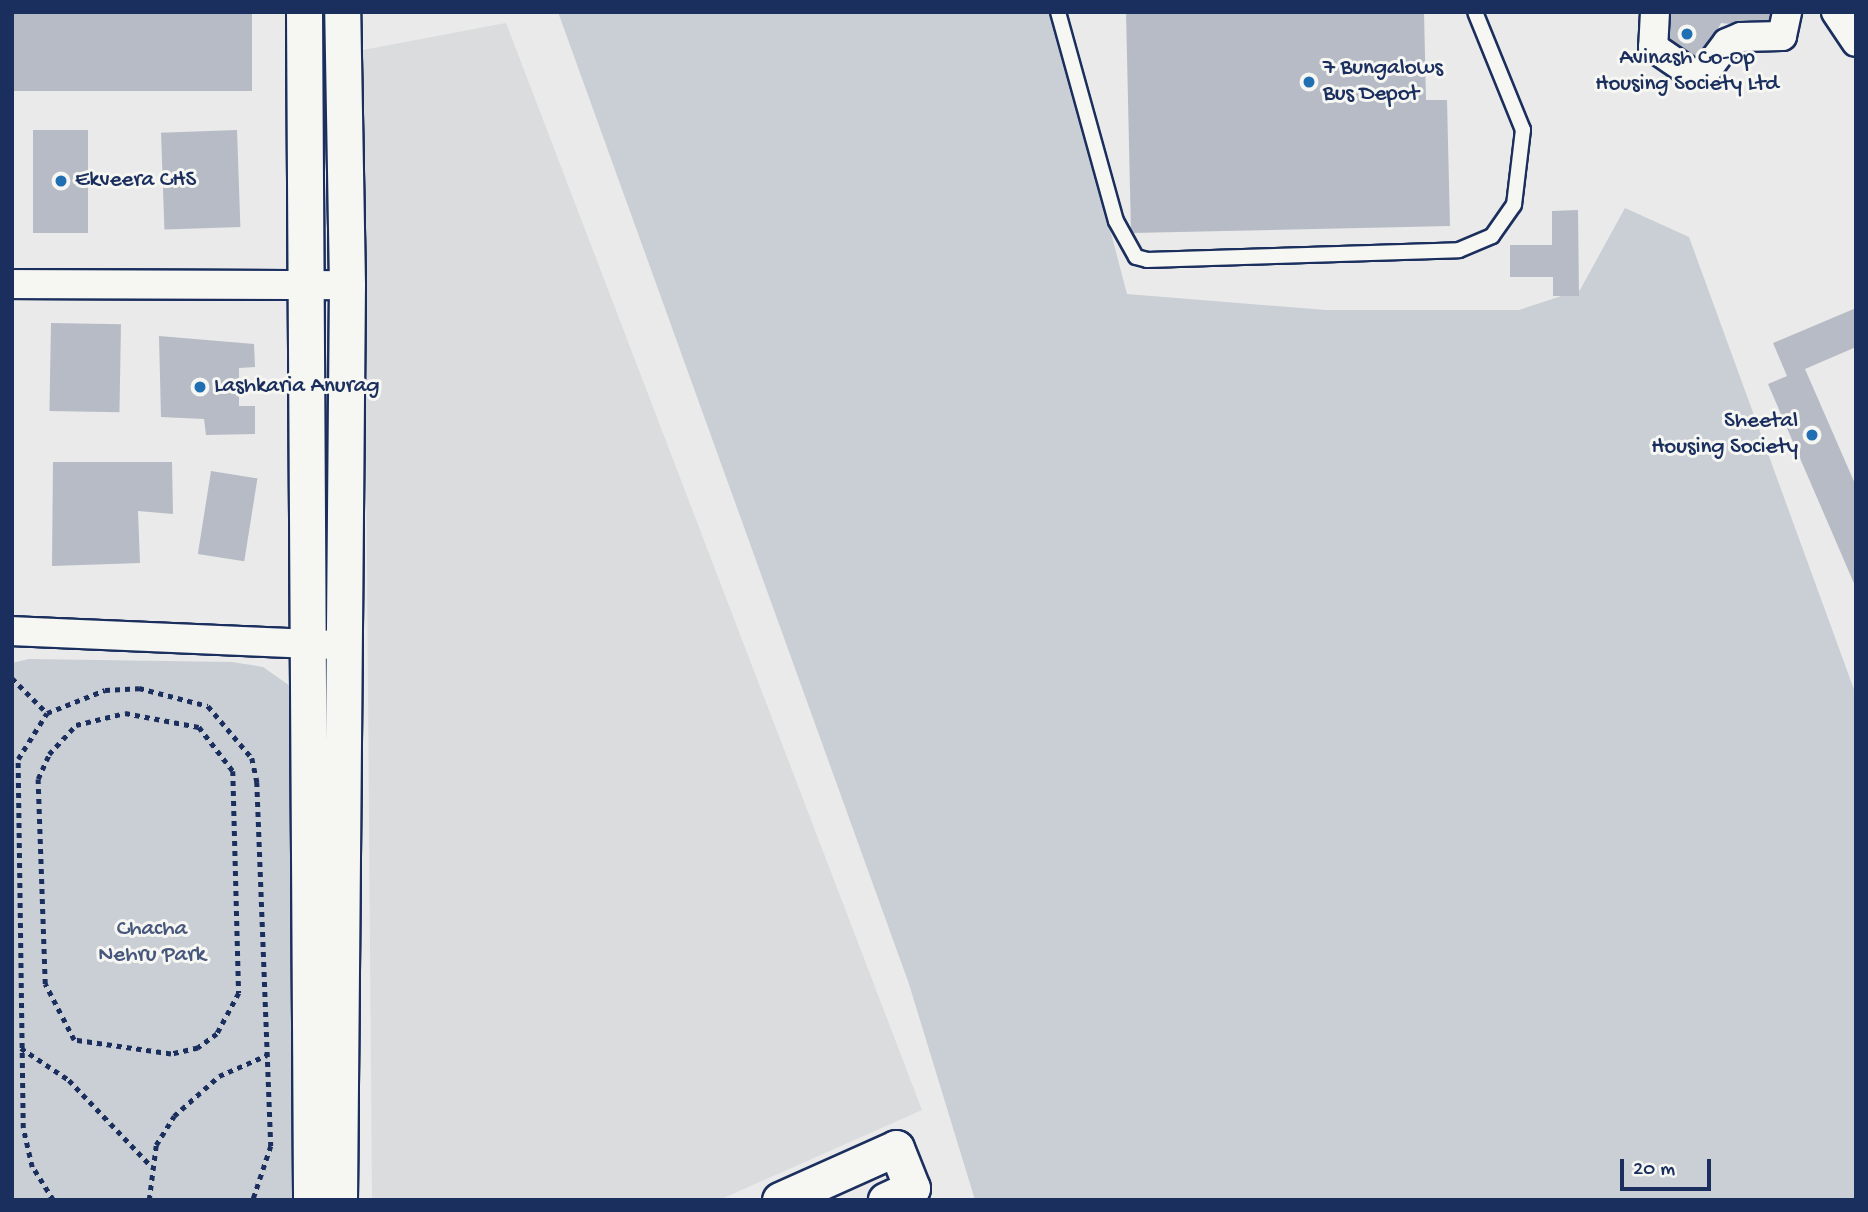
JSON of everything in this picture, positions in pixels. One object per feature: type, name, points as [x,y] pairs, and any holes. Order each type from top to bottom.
[{"type":"street","points":[[304,12],[311,1200]]},
{"type":"street","points":[[338,1200],[347,285],[342,12]]},
{"type":"street","points":[[1656,12],[1653,47],[1691,73],[1706,71],[1727,43],[1741,37],[1782,36],[1787,12]]},
{"type":"street","points":[[1836,12],[1856,42]]},
{"type":"street","points":[[12,284],[347,285]]},
{"type":"street","points":[[12,631],[342,645]]},
{"type":"street","points":[[780,1200],[896,1149],[912,1188],[886,1200]]},
{"type":"lane","points":[[1058,12],[1116,220],[1136,257],[1147,260],[1459,250],[1492,236],[1514,205],[1523,130],[1475,12]]},
{"type":"path","points":[[12,678],[47,713]]},
{"type":"path","points":[[53,1200],[32,1167],[23,1128],[15,792],[18,760],[47,713],[105,690],[179,695],[208,706],[246,749],[257,782],[271,1146],[253,1200]]},
{"type":"path","points":[[98,716],[176,719],[199,727],[233,771],[235,817],[239,993],[217,1034],[198,1048],[171,1054],[74,1040],[45,984],[38,779],[49,754],[76,726],[98,716]]},
{"type":"path","points":[[21,1048],[123,1130],[152,1167]]},
{"type":"path","points":[[149,1200],[156,1145],[193,1094],[242,1062],[267,1055]]},
{"type":"shaded area","points":[[506,23],[922,1110],[719,1200],[372,1200],[363,50]]},
{"type":"green space","points":[[558,12],[1053,12],[1127,294],[1326,310],[1519,310],[1580,290],[1625,208],[1689,237],[1856,695],[1856,1200],[975,1200],[909,984]]},
{"type":"green space","name":"Chacha Nehru Park","points":[[29,659],[232,662],[263,667],[290,686],[294,1200],[12,1200],[12,663]]},
{"type":"building","points":[[12,12],[252,12],[252,91],[12,91]]},
{"type":"building","points":[[1126,12],[1424,12],[1426,100],[1447,100],[1450,226],[1131,233]]},
{"type":"building","name":"Avinash Co-Op Housing Society Ltd","points":[[1671,12],[1771,12],[1769,28],[1721,23],[1698,67],[1656,40]]},
{"type":"building","name":"Ekveera CHS","points":[[33,130],[88,130],[88,233],[33,233]]},
{"type":"building","points":[[237,130],[240,227],[164,230],[161,133]]},
{"type":"building","points":[[1578,210],[1579,296],[1553,296],[1553,277],[1510,277],[1510,245],[1552,245],[1552,211]]},
{"type":"building","name":"Sheetal Housing Society","points":[[1856,308],[1856,347],[1805,369],[1856,486],[1856,588],[1768,384],[1787,376],[1773,343]]},
{"type":"building","points":[[51,323],[121,324],[119,412],[49,411]]},
{"type":"building","name":"Lashkaria Anurag","points":[[159,336],[254,344],[255,367],[239,368],[239,406],[255,406],[255,434],[206,435],[204,419],[161,417]]},
{"type":"building","points":[[53,462],[172,462],[173,514],[138,511],[140,563],[52,566]]},
{"type":"building","points":[[211,471],[257,478],[244,561],[198,554]]},
{"type":"place","name":"Avinash Co-Op Housing Society Ltd","points":[[1687,34]]},
{"type":"place","name":"7 Bungalows Bus Depot","points":[[1309,82]]},
{"type":"place","name":"Ekveera CHS","points":[[61,181]]},
{"type":"place","name":"Lashkaria Anurag","points":[[200,387]]},
{"type":"place","name":"Sheetal Housing Society","points":[[1812,435]]}]
